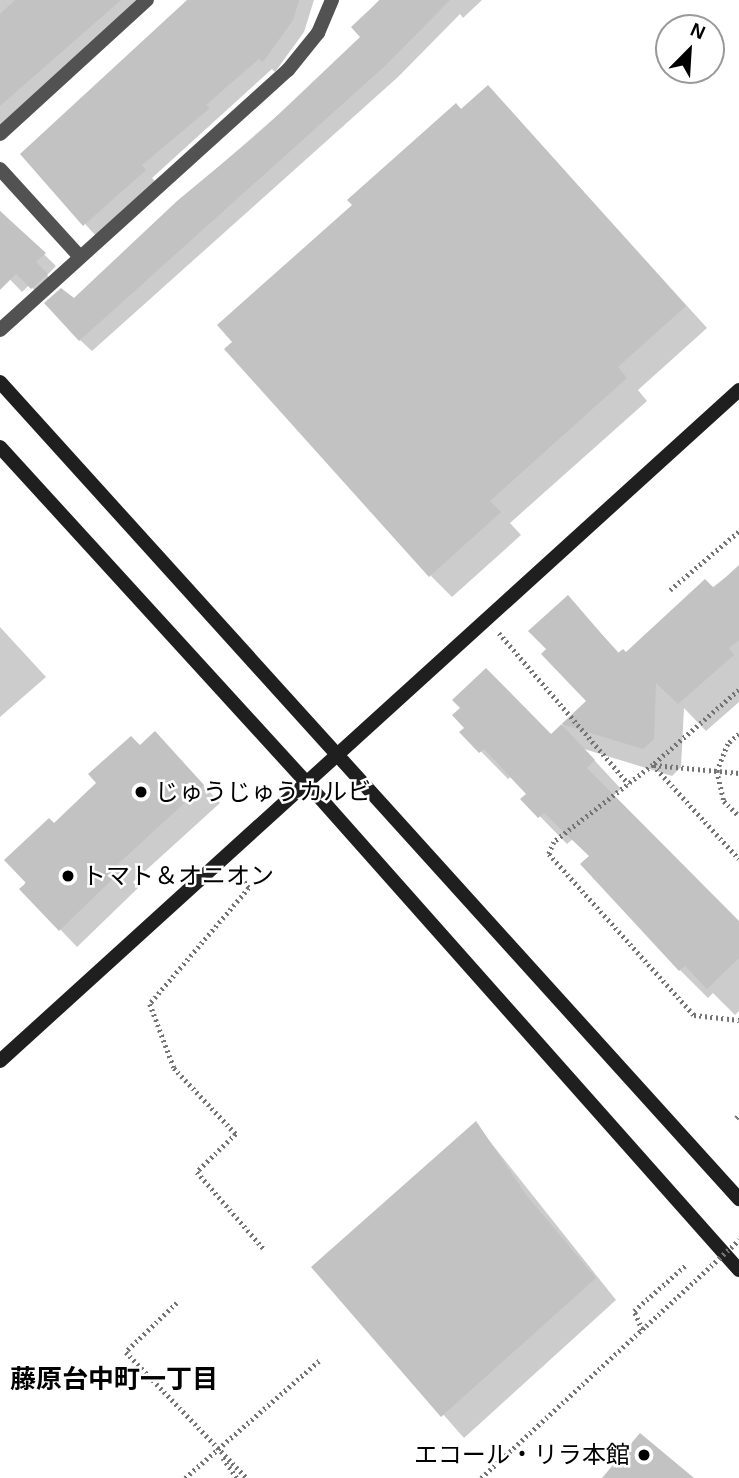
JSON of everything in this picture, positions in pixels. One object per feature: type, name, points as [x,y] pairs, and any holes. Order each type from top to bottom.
[{"type":"street","points":[[0,134],[147,0]]},
{"type":"street","points":[[0,330],[288,70],[318,33],[332,0]]},
{"type":"street","points":[[0,169],[80,257]]},
{"type":"street","points":[[0,382],[338,752],[739,1199]]},
{"type":"street","points":[[0,1061],[305,781],[739,390]]},
{"type":"street","points":[[0,447],[305,781],[739,1270]]},
{"type":"path","points":[[670,590],[739,531]]},
{"type":"path","points":[[486,618],[629,784]]},
{"type":"path","points":[[739,690],[653,765],[554,842],[549,854],[694,1015],[739,1020]]},
{"type":"path","points":[[739,734],[728,744],[717,771],[724,801],[739,816]]},
{"type":"path","points":[[653,765],[739,773]]},
{"type":"path","points":[[653,765],[739,859]]},
{"type":"path","points":[[241,877],[249,888],[150,1004],[174,1068],[236,1134],[197,1172],[263,1248]]},
{"type":"path","points":[[481,1478],[739,1240]]},
{"type":"path","points":[[644,1328],[634,1311],[687,1264]]},
{"type":"path","points":[[177,1303],[126,1352],[216,1449],[247,1478]]},
{"type":"path","points":[[185,1478],[320,1360]]},
{"type":"path","points":[[216,1449],[237,1478]]},
{"type":"building","points":[[15,0],[121,0],[0,106],[0,14]]},
{"type":"building","points":[[187,0],[299,0],[293,20],[263,62],[259,59],[206,105],[210,108],[142,165],[146,170],[83,226],[20,154]]},
{"type":"building","points":[[380,0],[450,0],[386,65],[79,341],[44,303],[61,288],[74,298],[177,201],[259,133],[360,37],[351,27]]},
{"type":"building","points":[[488,85],[686,306],[618,367],[627,378],[490,501],[501,512],[429,577],[224,349],[232,342],[217,325],[352,205],[347,200],[456,103],[461,109]]},
{"type":"building","points":[[0,211],[46,253],[36,262],[48,274],[31,289],[16,274],[0,290]]},
{"type":"building","points":[[739,565],[739,640],[729,648],[734,655],[678,704],[656,683],[654,739],[643,749],[561,724],[586,701],[541,654],[546,649],[528,631],[568,595],[618,653],[623,649],[626,652],[705,579],[714,588]]},
{"type":"building","points":[[486,668],[551,734],[561,724],[595,760],[587,768],[739,921],[739,958],[707,989],[685,966],[679,971],[580,864],[589,856],[544,813],[538,818],[520,799],[526,794],[484,749],[479,753],[459,732],[464,728],[452,715],[460,708],[452,700]]},
{"type":"building","points":[[155,731],[204,785],[118,864],[123,869],[59,931],[19,889],[26,883],[4,860],[49,818],[54,823],[96,783],[88,774],[131,736],[140,745]]},
{"type":"building","points":[[476,1121],[527,1196],[596,1278],[441,1417],[311,1267]]},
{"type":"building","name":"エコール・リラ本館","points":[[640,1433],[694,1478],[602,1478]]},
{"type":"place","name":"じゅうじゅうカルビ","points":[[141,792]]},
{"type":"place","name":"トマト＆オニオン","points":[[68,876]]},
{"type":"place","name":"エコール・リラ本館","points":[[644,1455]]},
{"type":"district","name":"藤原台中町一丁目","points":[[114,1380]]}]
